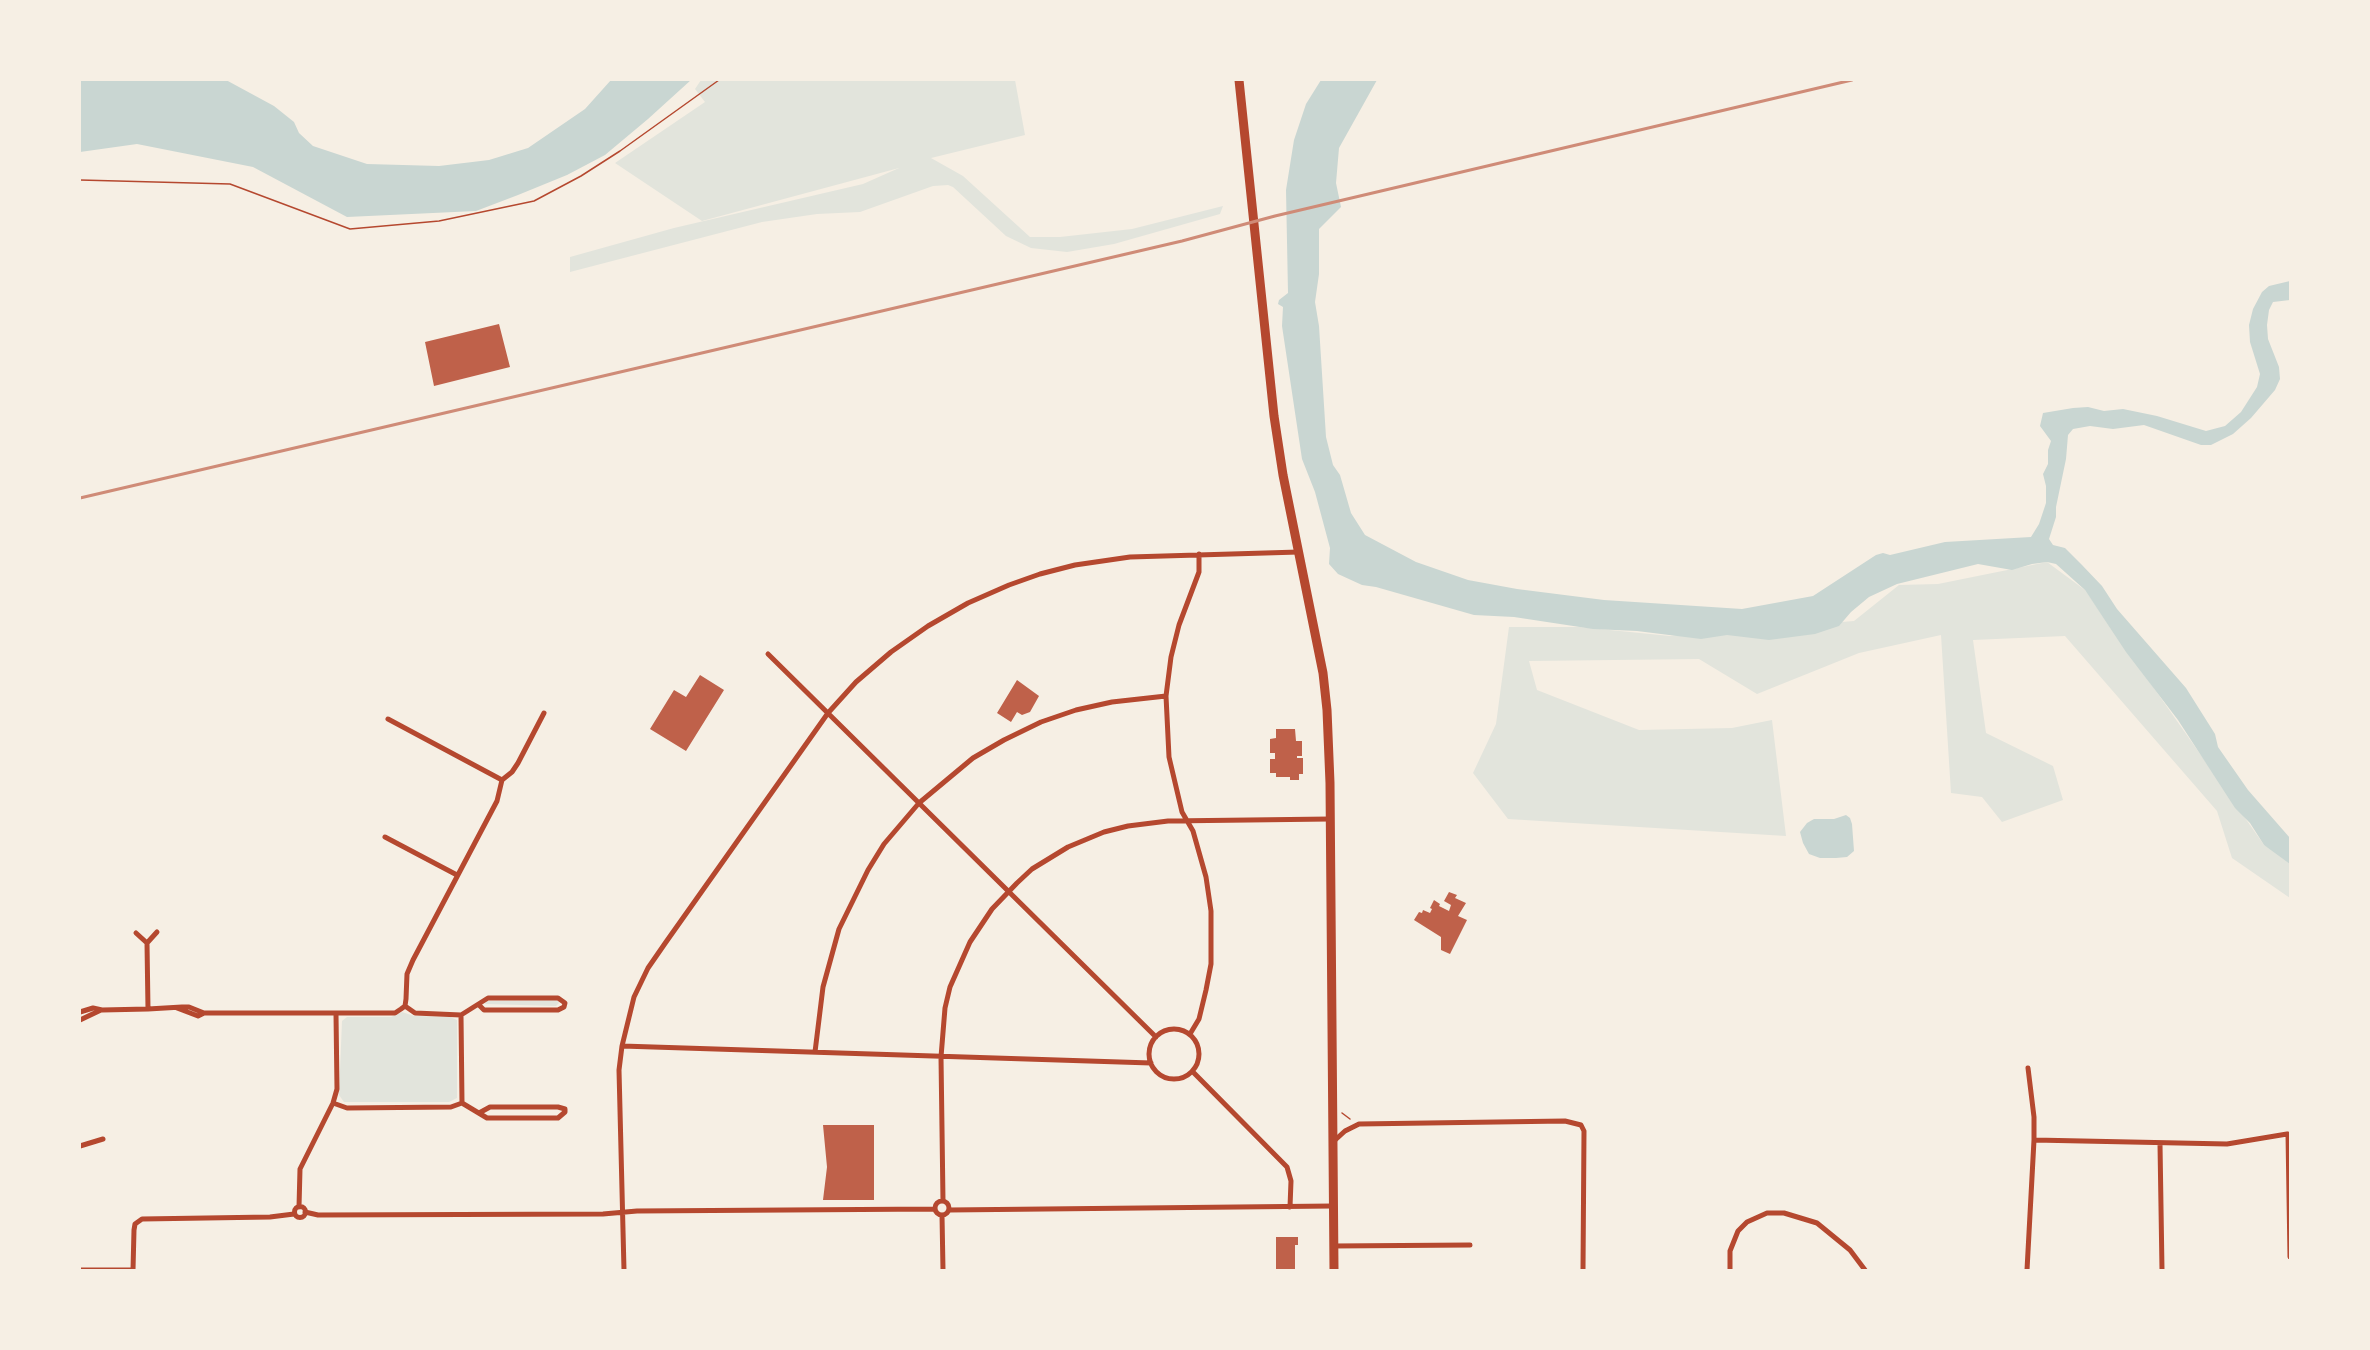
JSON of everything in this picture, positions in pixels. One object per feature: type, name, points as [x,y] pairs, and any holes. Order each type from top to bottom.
[{"type":"highway","points":[[1239,80],[1274,416],[1283,476],[1323,673],[1326,704],[1330,819],[1334,1270]]},
{"type":"street","points":[[624,1270],[619,1070],[622,1046],[634,998],[648,968],[828,713],[856,682],[891,652],[928,626],[968,603],[1009,585],[1075,565],[1115,558],[1299,552]]},
{"type":"street","points":[[1190,1034],[1203,1007],[1211,964],[1211,911],[1206,877],[1193,831],[1182,812],[1169,757],[1166,696],[1171,657],[1179,625],[1198,572],[1199,554]]},
{"type":"street","points":[[768,654],[1156,1036]]},
{"type":"street","points":[[815,1052],[823,987],[839,929],[868,870],[884,844],[920,803],[973,758],[1041,722],[1076,710],[1112,702],[1166,696]]},
{"type":"street","points":[[405,1006],[407,974],[497,801],[502,780],[518,763],[544,713]]},
{"type":"street","points":[[388,719],[502,780]]},
{"type":"street","points":[[949,1210],[944,1201],[941,1057],[945,1008],[960,963],[980,926],[1008,892],[1041,863],[1086,838],[1104,831],[1150,823],[1330,819]]},
{"type":"street","points":[[385,837],[457,875]]},
{"type":"street","points":[[147,1009],[147,943],[157,932]]},
{"type":"street","points":[[136,933],[147,943]]},
{"type":"street","points":[[405,1006],[415,1013],[461,1015],[479,1005],[483,999],[488,998],[558,998],[565,1003],[564,1007],[558,1010],[484,1010],[479,1005]]},
{"type":"street","points":[[80,1012],[93,1008],[102,1010],[177,1008],[198,1016],[204,1013],[395,1013],[405,1006]]},
{"type":"street","points":[[80,1020],[102,1010]]},
{"type":"street","points":[[294,1214],[295,1209],[299,1207],[300,1169],[333,1103],[337,1089],[336,1014]]},
{"type":"street","points":[[461,1015],[462,1103]]},
{"type":"street","points":[[1169,1029],[1183,1030],[1190,1034],[1199,1047],[1198,1064],[1193,1072],[1178,1079],[1161,1076],[1151,1063],[1149,1049],[1156,1036],[1169,1029]]},
{"type":"street","points":[[622,1046],[1151,1063]]},
{"type":"street","points":[[2027,1270],[2034,1140],[2034,1117],[2028,1068]]},
{"type":"street","points":[[1193,1072],[1287,1167],[1291,1181],[1290,1207]]},
{"type":"street","points":[[333,1103],[347,1107],[452,1107],[462,1103]]},
{"type":"street","points":[[462,1103],[487,1118],[558,1118],[565,1112],[565,1109],[558,1107],[490,1107],[479,1113]]},
{"type":"street","points":[[1333,1142],[1345,1131],[1359,1124],[1565,1120],[1581,1125],[1584,1131],[1583,1270]]},
{"type":"street","points":[[2034,1140],[2227,1144],[2289,1134],[2290,1257]]},
{"type":"street","points":[[80,1146],[103,1139]]},
{"type":"street","points":[[2160,1144],[2162,1270]]},
{"type":"street","points":[[935,1209],[937,1203],[944,1201]]},
{"type":"street","points":[[942,1215],[949,1210],[1333,1206]]},
{"type":"street","points":[[299,1207],[305,1212],[318,1215],[935,1209]]},
{"type":"street","points":[[935,1209],[942,1215]]},
{"type":"street","points":[[80,1270],[133,1270],[135,1224],[142,1219],[270,1217],[294,1214],[301,1218],[305,1212]]},
{"type":"street","points":[[1730,1270],[1730,1251],[1738,1231],[1747,1222],[1767,1213],[1784,1213],[1817,1223],[1850,1250],[1865,1270]]},
{"type":"street","points":[[942,1215],[942,1270]]},
{"type":"street","points":[[1333,1246],[1470,1245]]},
{"type":"path","points":[[80,180],[230,184],[350,229],[439,221],[534,201],[581,176],[620,151],[719,80]]},
{"type":"path","points":[[1332,1101],[1345,1117],[1359,1124]]},
{"type":"shaded area","points":[[80,80],[226,80],[274,106],[294,122],[299,133],[313,146],[367,164],[439,166],[489,160],[528,148],[585,109],[611,80],[691,80],[605,155],[567,175],[518,195],[476,211],[347,217],[253,167],[137,144],[80,152]]},
{"type":"shaded area","points":[[701,80],[1015,80],[1025,135],[931,158],[963,176],[1030,237],[1060,237],[1132,229],[1223,206],[1220,214],[1114,244],[1067,252],[1031,248],[1006,236],[953,187],[933,186],[860,212],[817,214],[762,222],[570,272],[570,257],[674,228],[863,184],[899,168],[702,221],[615,163],[705,102],[695,89]]},
{"type":"shaded area","points":[[1321,80],[1377,80],[1339,148],[1336,183],[1341,207],[1319,229],[1319,274],[1315,302],[1319,326],[1326,437],[1333,465],[1340,475],[1351,513],[1365,535],[1416,562],[1468,580],[1604,600],[1742,609],[1813,596],[1876,555],[1883,553],[1890,555],[1945,542],[2031,537],[2039,524],[2046,503],[2043,474],[2048,464],[2048,450],[2051,441],[2040,426],[2043,413],[2088,407],[2104,411],[2123,409],[2157,416],[2206,431],[2225,426],[2241,412],[2257,387],[2260,374],[2250,342],[2249,325],[2253,309],[2262,292],[2269,286],[2290,281],[2290,300],[2273,302],[2269,310],[2267,325],[2268,339],[2279,367],[2280,379],[2275,390],[2251,418],[2233,434],[2211,445],[2201,445],[2144,425],[2113,429],[2090,426],[2073,429],[2068,435],[2056,517],[2049,539],[2053,545],[2065,548],[2102,586],[2117,609],[2186,688],[2215,734],[2218,747],[2248,790],[2290,838],[2290,864],[2264,845],[2250,823],[2235,808],[2178,720],[2126,652],[2085,590],[2056,564],[2047,562],[2032,564],[2012,570],[1978,564],[1897,584],[1869,597],[1839,626],[1815,634],[1769,640],[1727,635],[1701,639],[1637,631],[1593,629],[1514,617],[1474,615],[1362,585],[1338,574],[1329,564],[1330,548],[1315,492],[1302,459],[1282,326],[1283,307],[1278,304],[1279,300],[1288,293],[1286,190],[1294,140],[1306,104]]},
{"type":"shaded area","points":[[2047,562],[2085,590],[2264,845],[2290,858],[2290,898],[2232,858],[2217,811],[2065,636],[1973,640],[1986,733],[2053,766],[2063,800],[2002,822],[1982,797],[1951,793],[1941,635],[1859,653],[1757,694],[1699,659],[1529,661],[1537,690],[1639,730],[1732,728],[1772,720],[1786,836],[1508,819],[1473,773],[1496,724],[1509,627],[1580,627],[1670,636],[1854,621],[1899,585],[1938,584]]},
{"type":"shaded area","points":[[1846,815],[1852,824],[1854,851],[1847,857],[1836,858],[1820,858],[1809,854],[1800,832],[1807,823],[1814,819],[1834,819]]},
{"type":"shaded area","points":[[557,1000],[559,1003],[556,1006],[485,1004],[487,1001]]},
{"type":"shaded area","points":[[402,1012],[414,1016],[450,1017],[457,1020],[457,1098],[449,1102],[344,1102],[339,1095],[342,1021],[347,1017],[391,1017]]},
{"type":"building","points":[[499,324],[510,367],[434,386],[425,342]]},
{"type":"building","points":[[700,675],[724,690],[686,751],[650,729],[674,690],[686,697]]},
{"type":"building","points":[[1017,680],[1039,696],[1030,712],[1022,715],[1017,712],[1011,722],[997,713]]},
{"type":"building","points":[[1276,729],[1295,729],[1296,741],[1302,741],[1302,756],[1297,756],[1297,758],[1303,758],[1303,774],[1299,774],[1299,780],[1290,780],[1290,777],[1276,777],[1276,773],[1270,773],[1270,759],[1275,759],[1275,753],[1270,753],[1270,739],[1276,738]]},
{"type":"building","points":[[1449,892],[1457,895],[1455,898],[1466,903],[1458,916],[1467,920],[1450,954],[1441,950],[1441,937],[1414,920],[1423,910],[1430,913],[1434,900],[1440,904],[1439,906],[1449,911],[1451,905],[1444,901]]},
{"type":"building","points":[[823,1125],[874,1125],[874,1200],[823,1200],[827,1167]]},
{"type":"building","points":[[1276,1237],[1298,1237],[1298,1245],[1295,1245],[1295,1270],[1276,1270]]},
{"type":"railway","points":[[80,498],[1182,241],[1275,216],[1852,80]]}]
